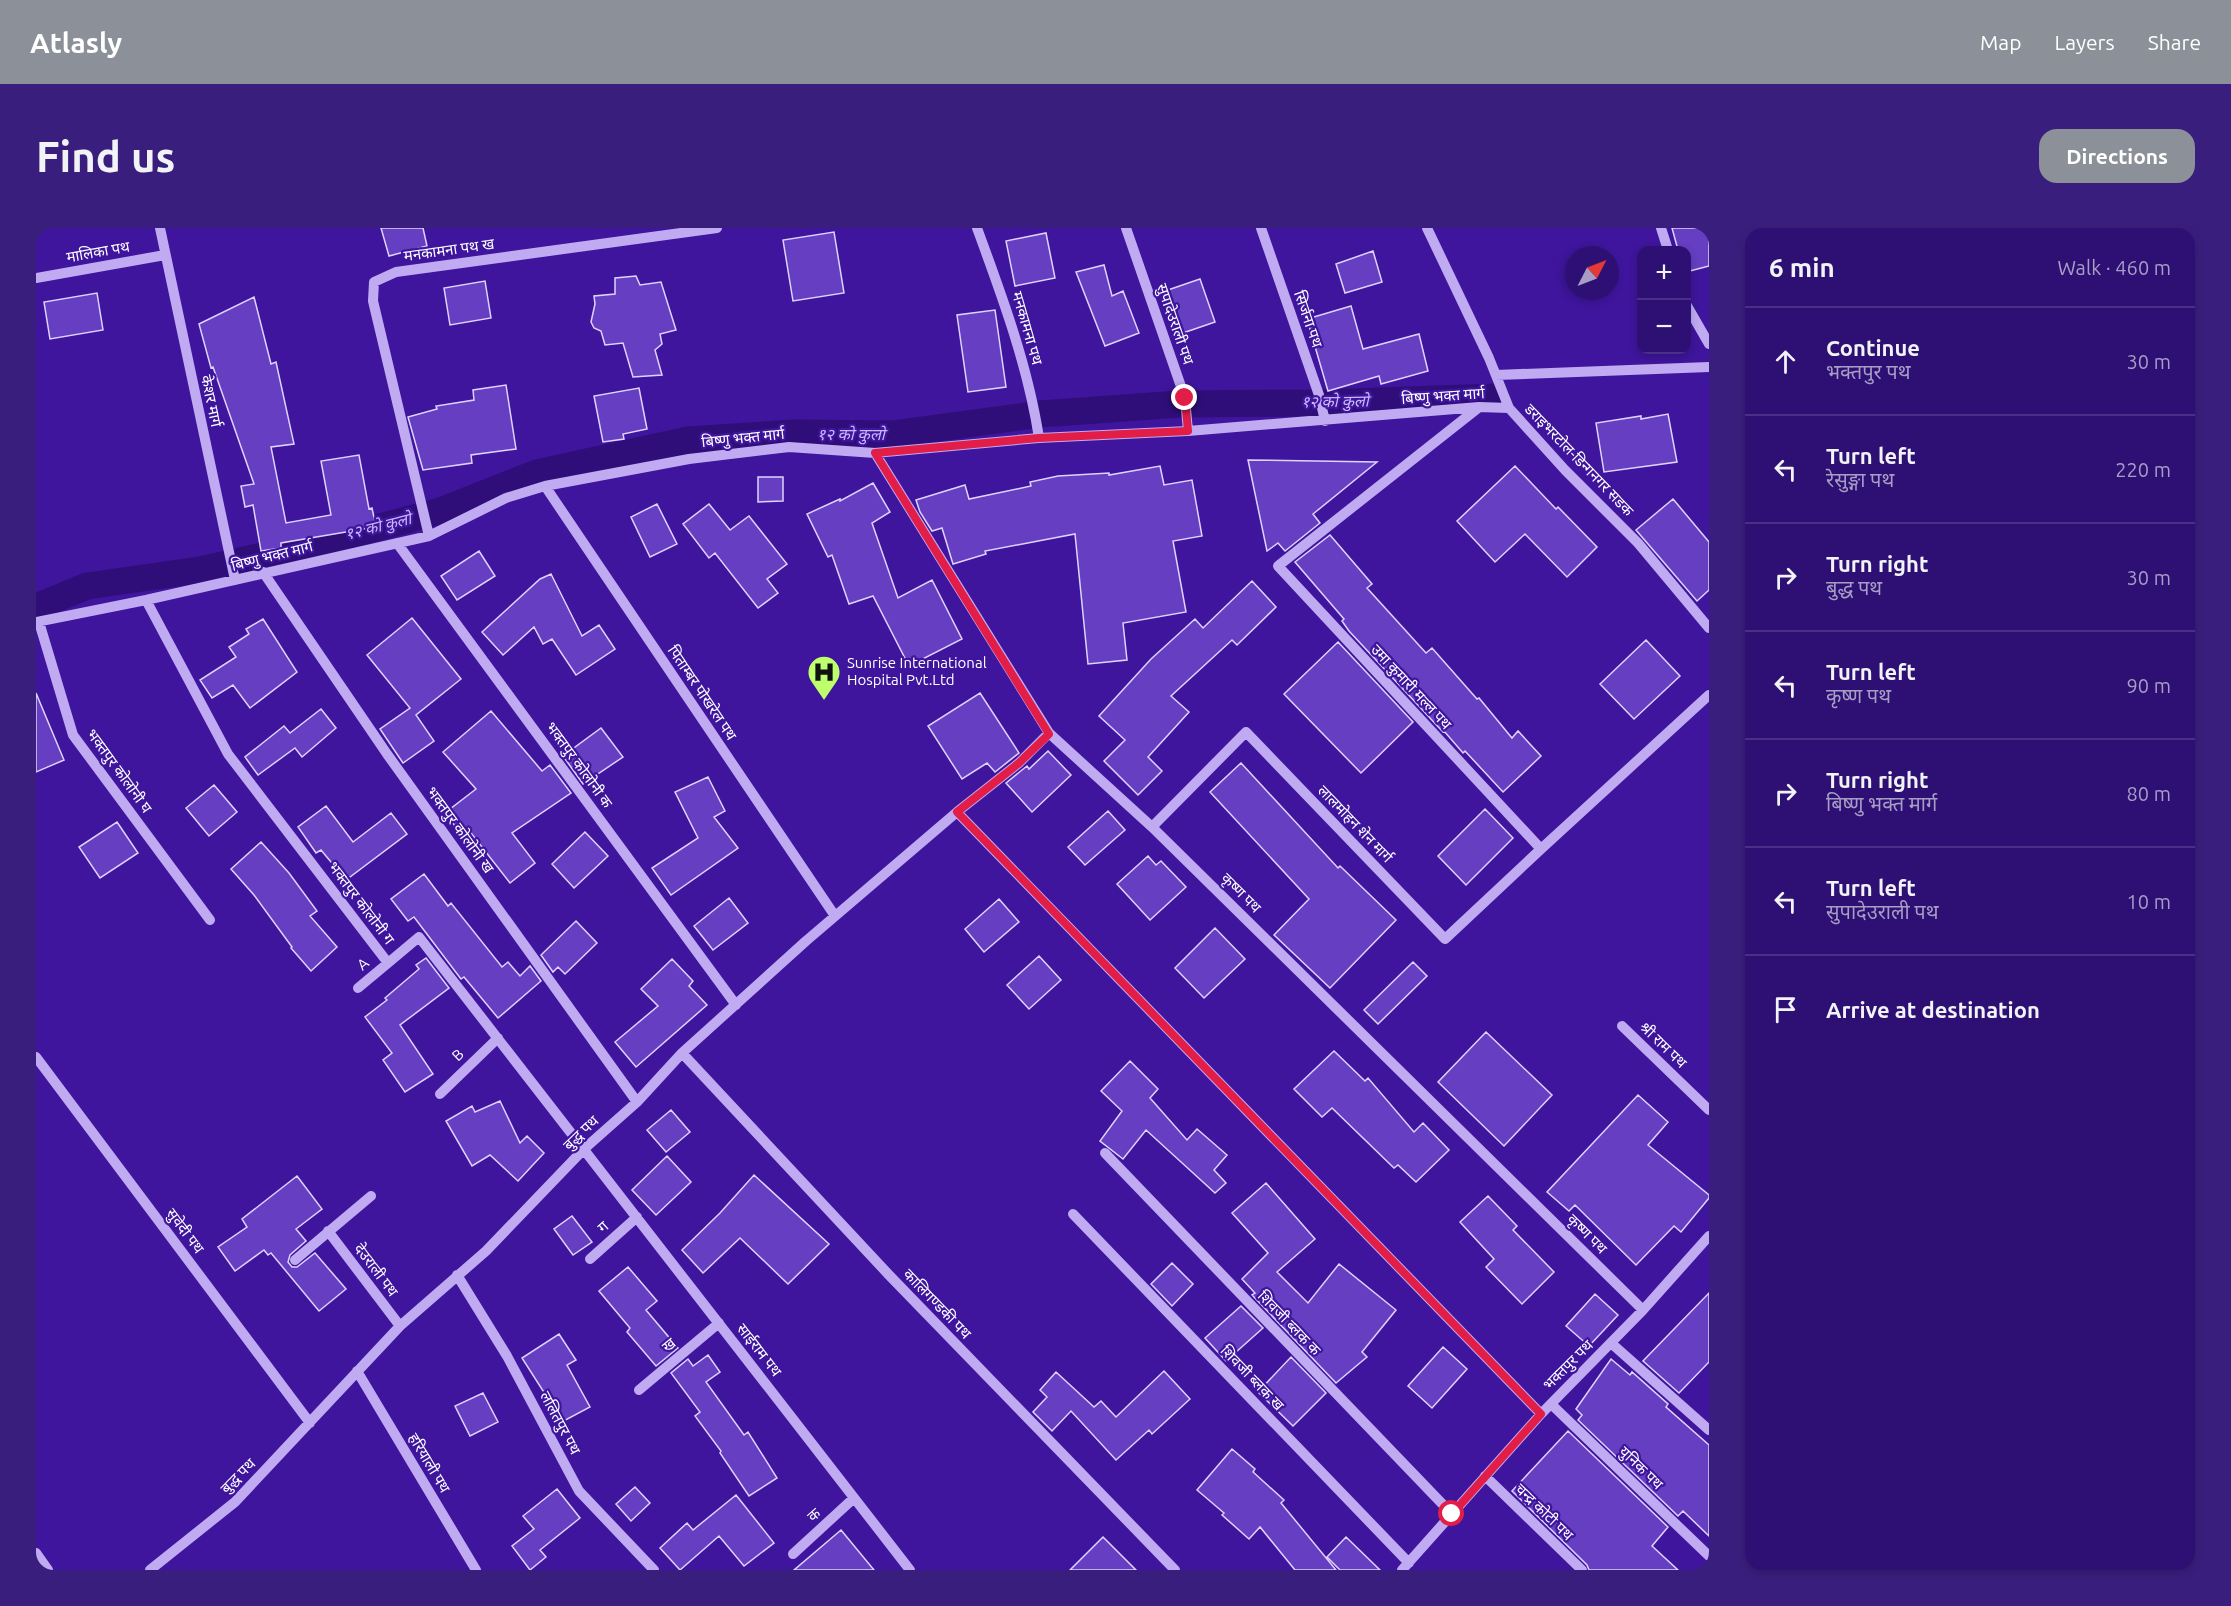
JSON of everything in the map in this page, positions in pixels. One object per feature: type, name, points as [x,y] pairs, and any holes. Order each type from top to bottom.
[{"type":"street","name":"केशर मार्ग","points":[[160,228],[234,577]]},
{"type":"street","name":"मनकामना पथ ख","points":[[429,535],[373,301],[374,282],[396,272],[717,228]]},
{"type":"street","name":"मनकामना पथ","points":[[977,228],[1006,305],[1035,411],[1039,438]]},
{"type":"street","name":"सुपादेउराली पथ","points":[[1126,228],[1185,398],[1188,431]]},
{"type":"street","name":"सिर्जना पथ","points":[[1261,228],[1323,407],[1325,421]]},
{"type":"street","name":"डराइभरटोल-डिन्गनगर सडक","points":[[1427,228],[1496,375],[1509,408],[1565,470],[1638,543],[1709,628]]},
{"type":"street","points":[[1661,228],[1667,246]]},
{"type":"street","name":"मालिका पथ","points":[[36,278],[165,255]]},
{"type":"street","points":[[1691,313],[1709,344]]},
{"type":"street","points":[[1496,375],[1709,366]]},
{"type":"street","name":"बिष्णु भक्त मार्ग","points":[[37,622],[146,600],[234,577],[398,543],[429,535],[506,498],[545,486],[688,459],[789,447],[875,453],[1039,438],[1188,431],[1479,407],[1509,408]]},
{"type":"street","name":"उमा कुमारी मल्ल पथ","points":[[1479,407],[1278,566],[1541,849]]},
{"type":"street","name":"कृष्ण पथ","points":[[875,453],[1049,734],[1152,827],[1643,1310]]},
{"type":"street","name":"पिताम्बर पोखरेल पथ","points":[[545,486],[835,916]]},
{"type":"street","name":"भक्तपुर कोलोनी क","points":[[398,543],[736,1005]]},
{"type":"street","name":"भक्तपुर कोलोनी ख","points":[[263,572],[387,754],[637,1102]]},
{"type":"street","name":"भक्तपुर कोलोनी ग","points":[[146,600],[228,754],[388,963],[419,937],[584,1149]]},
{"type":"street","name":"भक्तपुर कोलोनी घ","points":[[37,622],[73,735],[210,920]]},
{"type":"street","points":[[1541,849],[1709,695]]},
{"type":"street","name":"लालमोहन शेन मार्ग","points":[[1152,827],[1246,732],[1445,939],[1541,849]]},
{"type":"street","name":"बुद्ध पथ","points":[[150,1570],[165,1566],[235,1502],[400,1326],[486,1251],[584,1149],[637,1102],[682,1053],[835,916],[957,812],[1019,763],[1049,734]]},
{"type":"street","points":[[957,812],[1541,1414]]},
{"type":"street","name":"A","points":[[358,988],[388,963]]},
{"type":"street","name":"श्री राम पथ","points":[[1622,1026],[1709,1110]]},
{"type":"street","name":"B","points":[[440,1094],[498,1038]]},
{"type":"street","name":"कालिगण्डकी पथ","points":[[682,1053],[897,1284],[1175,1570]]},
{"type":"street","name":"सुवेदी पथ","points":[[36,1057],[310,1423]]},
{"type":"street","name":"साईराम पथ","points":[[584,1149],[910,1570]]},
{"type":"street","name":"शिवजी ब्लक क","points":[[1104,1153],[1452,1514]]},
{"type":"street","points":[[295,1260],[371,1196]]},
{"type":"street","name":"शिवजी ब्लक ख","points":[[1073,1214],[1406,1567]]},
{"type":"street","name":"ग","points":[[590,1259],[637,1217]]},
{"type":"street","name":"देउराली पथ","points":[[328,1232],[400,1326]]},
{"type":"street","name":"भक्तपुर पथ","points":[[1406,1567],[1541,1414],[1643,1310],[1709,1236]]},
{"type":"street","name":"ललितपुर पथ","points":[[457,1275],[507,1356],[579,1491],[654,1570]]},
{"type":"street","name":"ख","points":[[639,1390],[719,1323]]},
{"type":"street","points":[[1611,1343],[1709,1430]]},
{"type":"street","name":"हरियाली पथ","points":[[357,1371],[476,1570]]},
{"type":"street","name":"युनिक पथ","points":[[1551,1404],[1709,1556]]},
{"type":"street","name":"चन्द्र कोटी पथ","points":[[1485,1476],[1582,1570]]},
{"type":"street","name":"क","points":[[793,1554],[854,1498]]},
{"type":"street","points":[[36,1553],[48,1570]]},
{"type":"building","points":[[381,228],[423,228],[427,246],[389,256]]},
{"type":"building","points":[[1672,228],[1709,228],[1709,266],[1691,271],[1691,246],[1677,246]]},
{"type":"building","points":[[834,232],[844,293],[793,301],[783,240]]},
{"type":"building","points":[[1046,233],[1055,278],[1015,286],[1006,241]]},
{"type":"building","points":[[1373,251],[1382,282],[1345,293],[1336,264]]},
{"type":"building","points":[[1104,265],[1112,296],[1123,291],[1139,333],[1105,346],[1076,272]]},
{"type":"building","points":[[636,276],[640,285],[661,282],[676,330],[660,334],[662,344],[655,350],[662,375],[633,377],[623,343],[605,345],[601,331],[594,328],[591,322],[595,304],[594,296],[615,294],[615,278]]},
{"type":"building","points":[[1200,279],[1215,322],[1180,334],[1165,291]]},
{"type":"building","points":[[485,281],[491,318],[450,325],[444,288]]},
{"type":"building","points":[[97,293],[103,330],[50,339],[44,302]]},
{"type":"building","points":[[254,297],[271,364],[276,362],[294,444],[271,447],[286,523],[331,515],[321,461],[359,455],[369,509],[372,508],[376,527],[281,543],[281,548],[261,551],[253,505],[245,507],[241,486],[254,484],[213,367],[211,368],[199,324]]},
{"type":"building","points":[[1351,306],[1363,349],[1419,334],[1428,371],[1381,384],[1379,376],[1328,391],[1307,319]]},
{"type":"building","points":[[995,310],[1006,387],[968,392],[957,315]]},
{"type":"building","points":[[506,385],[516,449],[471,455],[472,463],[423,470],[408,417],[437,409],[436,406],[474,400],[473,390]]},
{"type":"building","points":[[639,388],[647,429],[623,434],[624,439],[603,442],[594,396]]},
{"type":"building","points":[[1668,414],[1677,462],[1604,472],[1596,423]]},
{"type":"building","points":[[1248,460],[1377,462],[1313,514],[1320,523],[1285,551],[1278,543],[1267,551]]},
{"type":"building","points":[[1160,466],[1164,485],[1192,480],[1202,536],[1173,541],[1186,612],[1123,623],[1127,660],[1088,664],[1075,534],[985,551],[986,554],[953,564],[942,528],[932,531],[920,512],[916,500],[965,485],[969,499],[1031,486],[1030,482],[1058,476],[1109,473],[1109,475]]},
{"type":"building","points":[[1515,466],[1597,547],[1567,577],[1525,534],[1495,562],[1457,521]]},
{"type":"building","points":[[758,477],[783,477],[783,501],[758,502]]},
{"type":"building","points":[[873,483],[890,512],[872,523],[898,598],[932,580],[962,639],[909,666],[873,596],[849,604],[832,555],[828,557],[807,514],[840,499],[840,501]]},
{"type":"building","points":[[1673,499],[1709,542],[1709,590],[1697,601],[1636,530]]},
{"type":"building","points":[[657,504],[677,544],[650,557],[631,517]]},
{"type":"building","points":[[709,504],[730,530],[749,516],[787,564],[767,579],[778,593],[758,608],[715,553],[709,558],[683,524]]},
{"type":"building","points":[[1330,535],[1372,584],[1367,588],[1426,653],[1432,648],[1477,699],[1479,698],[1512,738],[1518,731],[1541,756],[1503,792],[1465,751],[1463,753],[1349,631],[1342,621],[1344,619],[1295,562]]},
{"type":"building","points":[[479,551],[495,576],[457,600],[441,576]]},
{"type":"building","points":[[551,574],[582,636],[599,625],[615,649],[576,675],[552,639],[543,644],[534,627],[503,655],[482,632],[540,579]]},
{"type":"building","points":[[1252,581],[1276,607],[1237,645],[1232,640],[1171,696],[1189,712],[1148,757],[1162,771],[1138,795],[1104,761],[1125,740],[1099,716],[1151,659],[1195,619],[1203,628]]},
{"type":"building","points":[[412,618],[461,679],[416,715],[434,741],[403,763],[380,729],[410,708],[367,655]]},
{"type":"building","points":[[263,619],[297,672],[250,708],[233,685],[212,698],[200,680],[236,657],[229,647],[249,634],[246,629]]},
{"type":"building","points":[[1646,640],[1680,676],[1634,719],[1600,684]]},
{"type":"building","points":[[1338,642],[1413,722],[1361,773],[1284,694]]},
{"type":"building","points":[[36,693],[64,760],[36,772]]},
{"type":"building","points":[[980,693],[1019,753],[995,772],[987,763],[962,779],[928,726]]},
{"type":"building","points":[[321,709],[336,728],[302,757],[295,748],[258,775],[245,757],[284,726],[290,733]]},
{"type":"building","points":[[491,711],[542,771],[550,765],[571,793],[512,833],[535,863],[510,883],[471,833],[464,838],[445,813],[476,789],[443,752]]},
{"type":"building","points":[[601,728],[623,757],[583,784],[563,756]]},
{"type":"building","points":[[1048,751],[1071,775],[1032,812],[1006,783],[1027,766],[1029,769]]},
{"type":"building","points":[[1241,763],[1338,868],[1340,866],[1396,920],[1330,988],[1274,935],[1309,899],[1210,792]]},
{"type":"building","points":[[708,777],[725,811],[714,817],[738,848],[671,895],[652,868],[698,838],[675,792]]},
{"type":"building","points":[[214,785],[237,812],[209,836],[186,808]]},
{"type":"building","points":[[326,806],[353,842],[391,813],[407,834],[346,880],[321,850],[316,853],[298,827]]},
{"type":"building","points":[[1485,809],[1513,838],[1466,885],[1438,856]]},
{"type":"building","points":[[1108,811],[1125,830],[1085,865],[1068,847]]},
{"type":"building","points":[[117,822],[138,853],[100,878],[79,847]]},
{"type":"building","points":[[585,832],[608,856],[574,888],[552,864]]},
{"type":"building","points":[[261,842],[289,873],[317,911],[310,916],[337,947],[311,971],[291,948],[254,895],[231,869]]},
{"type":"building","points":[[1148,856],[1156,865],[1161,861],[1186,887],[1150,920],[1117,884]]},
{"type":"building","points":[[424,874],[448,906],[451,903],[502,967],[508,962],[520,976],[530,966],[541,981],[498,1018],[464,977],[461,979],[414,917],[408,921],[391,899]]},
{"type":"building","points":[[729,898],[748,923],[713,950],[694,926]]},
{"type":"building","points":[[999,899],[1019,922],[984,952],[965,929]]},
{"type":"building","points":[[576,921],[597,943],[565,974],[558,967],[553,972],[541,955]]},
{"type":"building","points":[[1215,928],[1245,959],[1204,998],[1175,968]]},
{"type":"building","points":[[1039,956],[1061,980],[1029,1009],[1007,985]]},
{"type":"building","points":[[426,958],[449,988],[400,1025],[433,1074],[405,1092],[383,1060],[392,1053],[365,1017],[387,1000],[385,998],[419,969],[416,965]]},
{"type":"building","points":[[672,959],[693,981],[689,986],[707,1005],[636,1067],[615,1042],[658,1006],[641,989]]},
{"type":"building","points":[[1413,962],[1427,976],[1378,1024],[1364,1010]]},
{"type":"building","points":[[1486,1032],[1552,1095],[1504,1146],[1438,1082]]},
{"type":"building","points":[[1334,1051],[1365,1081],[1368,1078],[1414,1132],[1423,1123],[1449,1150],[1416,1182],[1398,1165],[1394,1168],[1332,1108],[1322,1117],[1294,1089]]},
{"type":"building","points":[[1130,1061],[1158,1089],[1150,1098],[1187,1140],[1197,1129],[1227,1155],[1214,1170],[1226,1183],[1215,1193],[1146,1130],[1123,1159],[1100,1141],[1122,1111],[1101,1091]]},
{"type":"building","points":[[1638,1095],[1668,1122],[1648,1145],[1709,1195],[1709,1198],[1681,1232],[1674,1226],[1636,1265],[1575,1205],[1569,1211],[1547,1192]]},
{"type":"building","points":[[500,1101],[520,1143],[527,1136],[544,1153],[518,1181],[490,1155],[472,1166],[446,1121],[472,1106],[475,1112]]},
{"type":"building","points":[[671,1110],[690,1132],[666,1152],[647,1130]]},
{"type":"building","points":[[667,1156],[691,1182],[656,1215],[632,1190]]},
{"type":"building","points":[[754,1175],[829,1244],[788,1284],[740,1238],[703,1273],[682,1250]]},
{"type":"building","points":[[297,1176],[322,1209],[296,1229],[306,1241],[290,1255],[288,1262],[292,1267],[297,1267],[315,1253],[346,1289],[319,1311],[271,1253],[268,1255],[264,1250],[235,1271],[218,1247],[247,1227],[242,1219]]},
{"type":"building","points":[[1266,1183],[1315,1239],[1277,1272],[1308,1303],[1339,1264],[1396,1310],[1362,1352],[1367,1357],[1336,1383],[1252,1295],[1255,1293],[1242,1279],[1268,1253],[1232,1213]]},
{"type":"building","points":[[1488,1196],[1517,1226],[1513,1230],[1554,1272],[1522,1304],[1486,1267],[1494,1259],[1460,1222]]},
{"type":"building","points":[[572,1216],[592,1242],[573,1255],[554,1229]]},
{"type":"building","points":[[1172,1263],[1193,1284],[1172,1306],[1151,1284]]},
{"type":"building","points":[[628,1267],[657,1301],[646,1310],[678,1348],[656,1366],[627,1332],[630,1328],[599,1291]]},
{"type":"building","points":[[1709,1293],[1709,1362],[1679,1393],[1643,1361]]},
{"type":"building","points":[[1595,1294],[1618,1315],[1589,1346],[1566,1326]]},
{"type":"building","points":[[1241,1306],[1263,1328],[1226,1361],[1205,1338]]},
{"type":"building","points":[[559,1334],[576,1360],[567,1365],[590,1407],[558,1424],[544,1399],[547,1397],[522,1358]]},
{"type":"building","points":[[1443,1347],[1467,1369],[1432,1408],[1408,1386]]},
{"type":"building","points":[[708,1355],[720,1372],[706,1382],[744,1435],[748,1432],[777,1478],[749,1496],[720,1453],[721,1451],[695,1416],[700,1412],[671,1373],[688,1359],[693,1366]]},
{"type":"building","points":[[1291,1357],[1326,1393],[1293,1426],[1258,1392]]},
{"type":"building","points":[[1611,1359],[1630,1375],[1632,1372],[1668,1404],[1666,1407],[1709,1445],[1709,1536],[1683,1511],[1678,1516],[1578,1420],[1582,1415],[1576,1409]]},
{"type":"building","points":[[1164,1371],[1190,1399],[1152,1434],[1149,1430],[1116,1460],[1071,1411],[1052,1431],[1033,1412],[1047,1397],[1040,1390],[1056,1372],[1094,1407],[1101,1401],[1116,1417]]},
{"type":"building","points":[[483,1393],[498,1422],[470,1436],[455,1406]]},
{"type":"building","points":[[1568,1431],[1668,1527],[1652,1546],[1678,1570],[1589,1570],[1587,1565],[1512,1491]]},
{"type":"building","points":[[1232,1449],[1255,1469],[1253,1472],[1284,1500],[1281,1503],[1336,1570],[1295,1570],[1260,1527],[1249,1539],[1197,1490]]},
{"type":"building","points":[[635,1487],[650,1503],[631,1521],[616,1504]]},
{"type":"building","points":[[557,1489],[580,1518],[540,1550],[546,1557],[530,1570],[512,1546],[534,1529],[523,1516]]},
{"type":"building","points":[[736,1495],[774,1543],[744,1566],[719,1536],[680,1570],[660,1548],[687,1523],[693,1530]]},
{"type":"building","points":[[841,1530],[874,1570],[794,1570]]},
{"type":"building","points":[[1103,1537],[1136,1570],[1070,1570]]},
{"type":"building","points":[[1346,1537],[1380,1570],[1340,1570],[1327,1557]]},
{"type":"waterway","name":"१२ को कुलो","points":[[222,565],[312,545],[440,511],[537,473],[688,440],[793,433],[894,434],[1040,414],[1180,404],[1320,403],[1496,397]]},
{"type":"waterway","name":"१२ को कुलो","points":[[36,607],[87,586],[224,565]]},
{"type":"place","name":"Sunrise International Hospital Pvt.Ltd","points":[[824,701]]},
{"type":"route","points":[[1185,398],[1188,431],[1039,438],[875,453],[1049,734],[1019,763],[957,812],[1541,1414],[1452,1514]]}]
